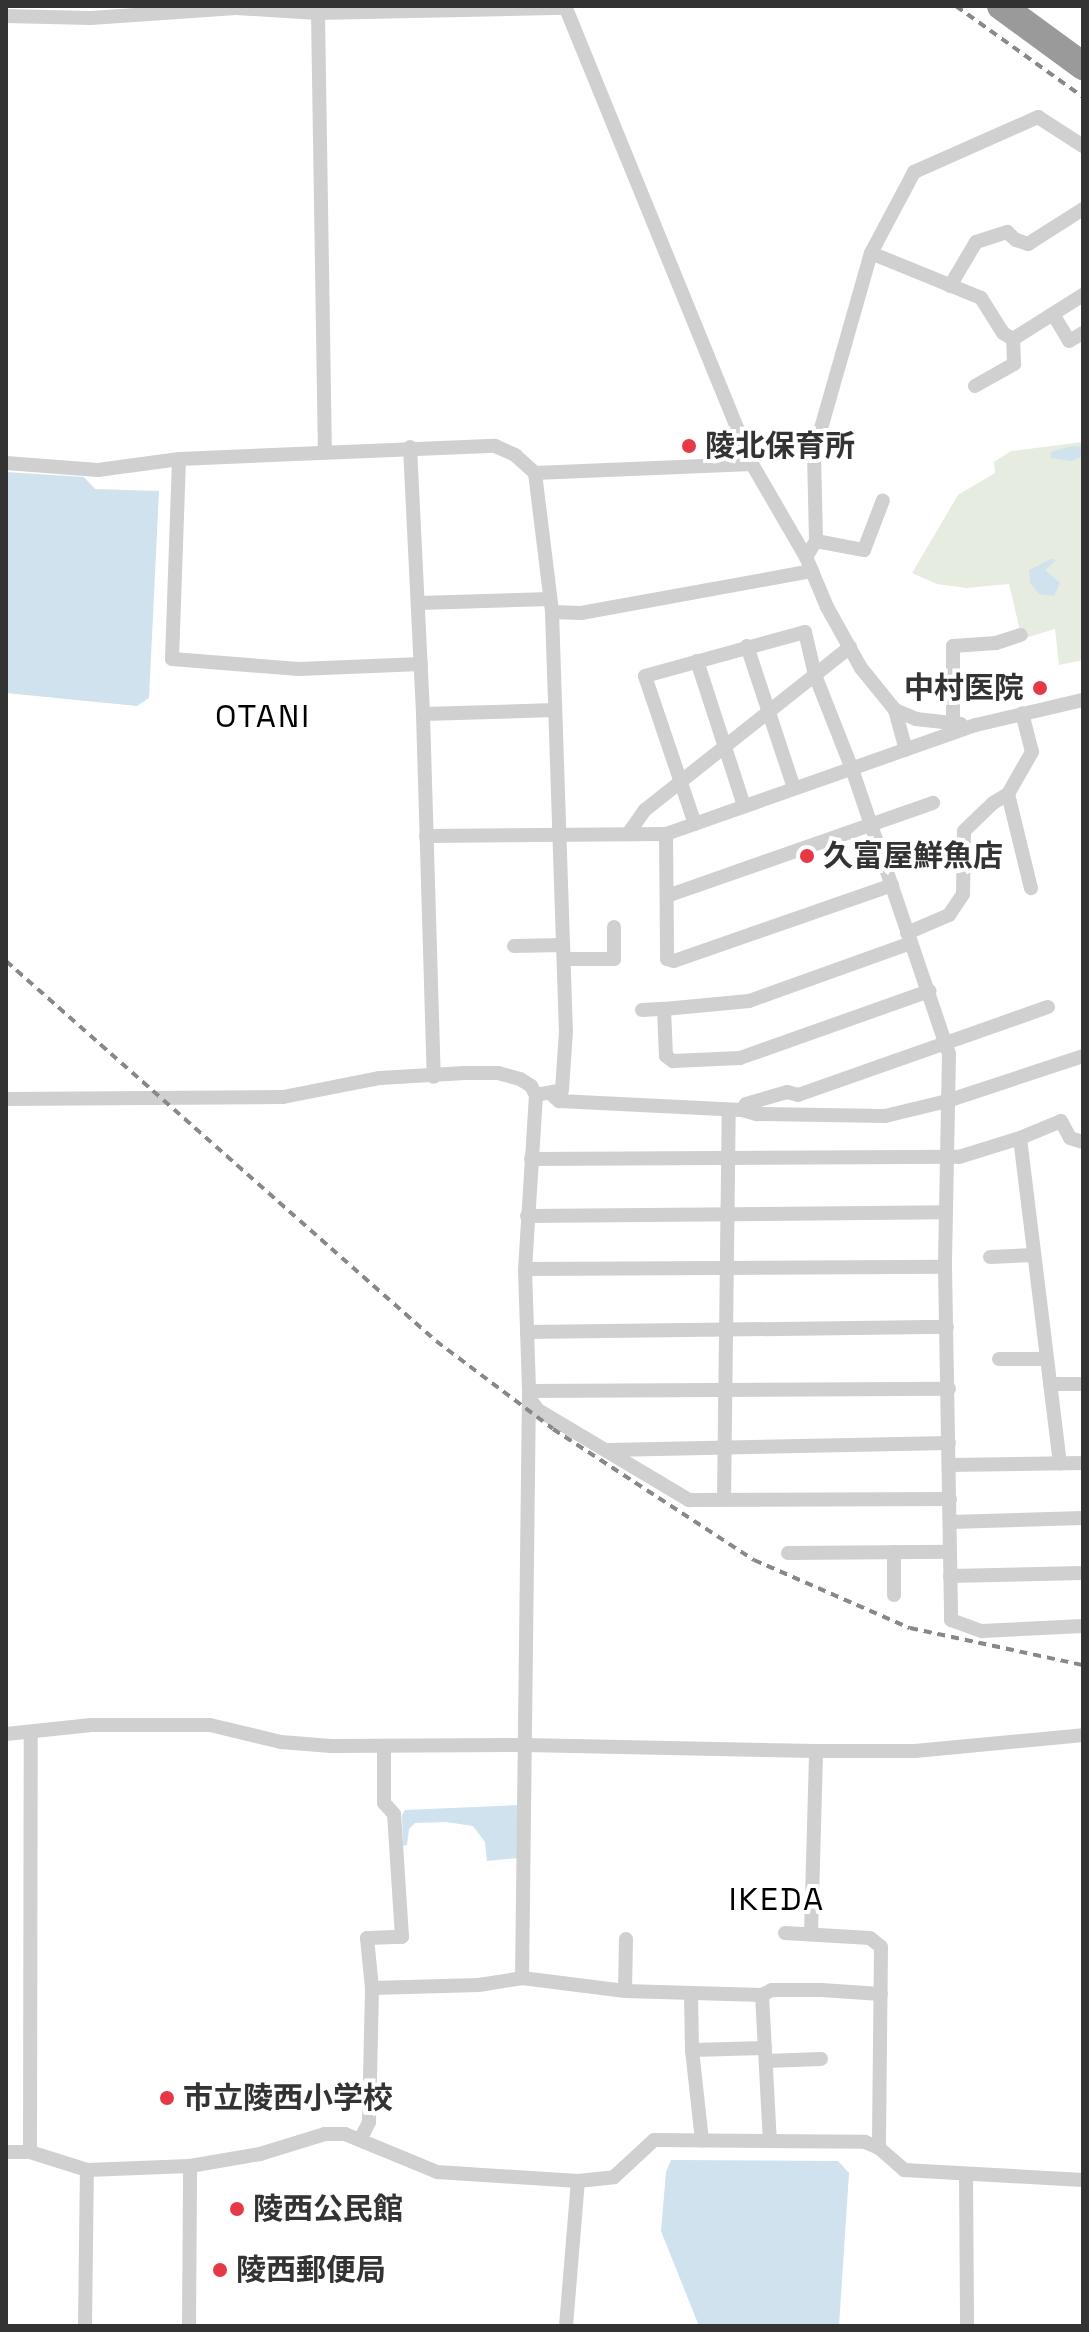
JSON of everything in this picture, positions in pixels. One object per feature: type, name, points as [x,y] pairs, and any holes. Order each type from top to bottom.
[{"type":"highway","points":[[1019,11],[1083,66]]},
{"type":"street","points":[[6,16],[91,18],[236,8],[318,13],[565,7],[752,464],[806,557],[861,668],[895,710],[906,750]]},
{"type":"street","points":[[318,13],[325,451]]},
{"type":"street","points":[[806,557],[816,541],[814,453],[871,253],[914,172],[1038,117],[1083,146]]},
{"type":"street","points":[[950,286],[976,242],[1007,232],[1028,244],[1083,209]]},
{"type":"street","points":[[871,253],[981,298],[1003,333],[1013,339]]},
{"type":"street","points":[[1013,339],[1083,295]]},
{"type":"street","points":[[1053,314],[1069,341],[1083,333]]},
{"type":"street","points":[[975,386],[1014,364],[1013,339]]},
{"type":"street","points":[[6,463],[98,470],[179,459],[410,447],[495,446],[515,455],[535,473],[551,606],[564,952],[565,1082],[562,1090],[536,1095],[520,1079],[498,1073],[380,1078],[283,1097],[6,1099]]},
{"type":"street","points":[[410,447],[419,603],[434,1077]]},
{"type":"street","points":[[179,459],[172,659],[299,669],[421,664]]},
{"type":"street","points":[[535,473],[752,464]]},
{"type":"street","points":[[816,541],[828,546],[855,546],[864,550],[883,500]]},
{"type":"street","points":[[419,603],[610,608],[812,571]]},
{"type":"street","points":[[695,824],[645,676],[805,632],[815,675],[852,769],[949,1054],[945,1267],[951,1620],[982,1631],[1083,1626]]},
{"type":"street","points":[[953,723],[953,646],[996,643],[1021,635]]},
{"type":"street","points":[[747,646],[794,788]]},
{"type":"street","points":[[628,834],[645,810],[850,647]]},
{"type":"street","points":[[697,661],[744,806]]},
{"type":"street","points":[[426,836],[666,834],[976,725],[1083,700]]},
{"type":"street","points":[[423,714],[555,710]]},
{"type":"street","points":[[895,710],[916,719],[976,725]]},
{"type":"street","points":[[642,1010],[749,1001],[909,938],[949,915],[963,894],[964,831],[993,803],[1008,794],[1032,752],[1022,713]]},
{"type":"street","points":[[1008,794],[1031,888]]},
{"type":"street","points":[[667,896],[933,803]]},
{"type":"street","points":[[666,834],[667,959],[674,961],[892,885]]},
{"type":"street","points":[[514,946],[614,959],[614,927]]},
{"type":"street","points":[[664,1009],[666,1056],[673,1061],[740,1058],[929,991]]},
{"type":"street","points":[[736,1110],[787,1092],[798,1095],[1048,1007]]},
{"type":"street","points":[[551,1094],[559,1101],[736,1110],[756,1114],[885,1116],[947,1101],[1083,1056]]},
{"type":"street","points":[[522,1978],[529,1394],[525,1269],[536,1095]]},
{"type":"street","points":[[724,1499],[729,1159],[736,1110]]},
{"type":"street","points":[[531,1159],[959,1157],[1061,1121],[1070,1138],[1083,1142]]},
{"type":"street","points":[[1020,1138],[1060,1464]]},
{"type":"street","points":[[527,1216],[945,1212]]},
{"type":"street","points":[[990,1257],[1033,1255]]},
{"type":"street","points":[[525,1269],[945,1267]]},
{"type":"street","points":[[527,1332],[947,1327]]},
{"type":"street","points":[[999,1359],[1046,1359]]},
{"type":"street","points":[[1050,1384],[1083,1384]]},
{"type":"street","points":[[529,1394],[949,1389]]},
{"type":"street","points":[[529,1394],[538,1410],[689,1500],[950,1499]]},
{"type":"street","points":[[607,1450],[949,1443]]},
{"type":"street","points":[[949,1465],[1083,1463]]},
{"type":"street","points":[[950,1522],[1083,1518]]},
{"type":"street","points":[[894,1552],[894,1595]]},
{"type":"street","points":[[788,1553],[950,1552]]},
{"type":"street","points":[[950,1576],[1083,1573]]},
{"type":"street","points":[[6,1734],[31,1734],[92,1725],[210,1725],[281,1742],[816,1751],[915,1751],[1083,1735]]},
{"type":"street","points":[[30,2152],[31,1734]]},
{"type":"street","points":[[360,2140],[369,2122],[372,1988],[367,1938],[402,1937],[394,1814],[384,1803],[384,1746]]},
{"type":"street","points":[[811,1934],[816,1751]]},
{"type":"street","points":[[785,1933],[870,1938],[881,1947],[879,2148]]},
{"type":"street","points":[[625,1991],[626,1939]]},
{"type":"street","points":[[372,1988],[479,1985],[522,1978],[625,1991],[762,1995],[772,1990],[881,1994]]},
{"type":"street","points":[[691,1993],[692,2050],[702,2140]]},
{"type":"street","points":[[762,1995],[770,2141]]},
{"type":"street","points":[[692,2050],[821,2059]]},
{"type":"street","points":[[6,2152],[30,2152],[87,2170],[190,2166],[238,2160],[325,2134],[345,2134],[437,2172],[578,2181],[614,2177],[654,2140],[865,2142],[879,2148],[904,2170],[1083,2180]]},
{"type":"street","points":[[189,2326],[190,2166]]},
{"type":"street","points":[[85,2326],[87,2170]]},
{"type":"street","points":[[966,2174],[967,2326]]},
{"type":"street","points":[[566,2326],[578,2181]]},
{"type":"shaded area","points":[[1083,442],[1083,660],[1059,665],[1055,629],[1022,639],[1009,584],[966,588],[937,584],[912,573],[958,495],[995,473],[994,462],[1011,451]]},
{"type":"water","points":[[1072,446],[1083,447],[1083,456],[1072,461],[1051,458],[1051,452]]},
{"type":"water","points":[[6,472],[84,477],[95,489],[159,491],[149,698],[137,706],[6,693]]},
{"type":"water","points":[[1051,559],[1056,560],[1045,570],[1060,583],[1054,596],[1039,594],[1030,583],[1029,570]]},
{"type":"water","points":[[519,1805],[518,1858],[487,1861],[485,1842],[473,1826],[446,1822],[415,1823],[409,1829],[407,1845],[403,1846],[402,1815],[405,1810]]},
{"type":"water","points":[[671,2160],[838,2161],[849,2173],[839,2326],[699,2326],[661,2231],[666,2172]]},
{"type":"railway","points":[[956,6],[1083,97]]},
{"type":"railway","points":[[6,961],[436,1341],[553,1429],[754,1560],[910,1628],[1083,1665]]},
{"type":"place","name":"陵北保育所","points":[[689,446]]},
{"type":"place","name":"中村医院","points":[[1040,688]]},
{"type":"place","name":"久富屋鮮魚店","points":[[807,856]]},
{"type":"place","name":"市立陵西小学校","points":[[167,2098]]},
{"type":"place","name":"陵西公民館","points":[[237,2209]]},
{"type":"place","name":"陵西郵便局","points":[[220,2270]]},
{"type":"district","name":"OTANI","points":[[263,716]]},
{"type":"district","name":"IKEDA","points":[[777,1899]]}]
